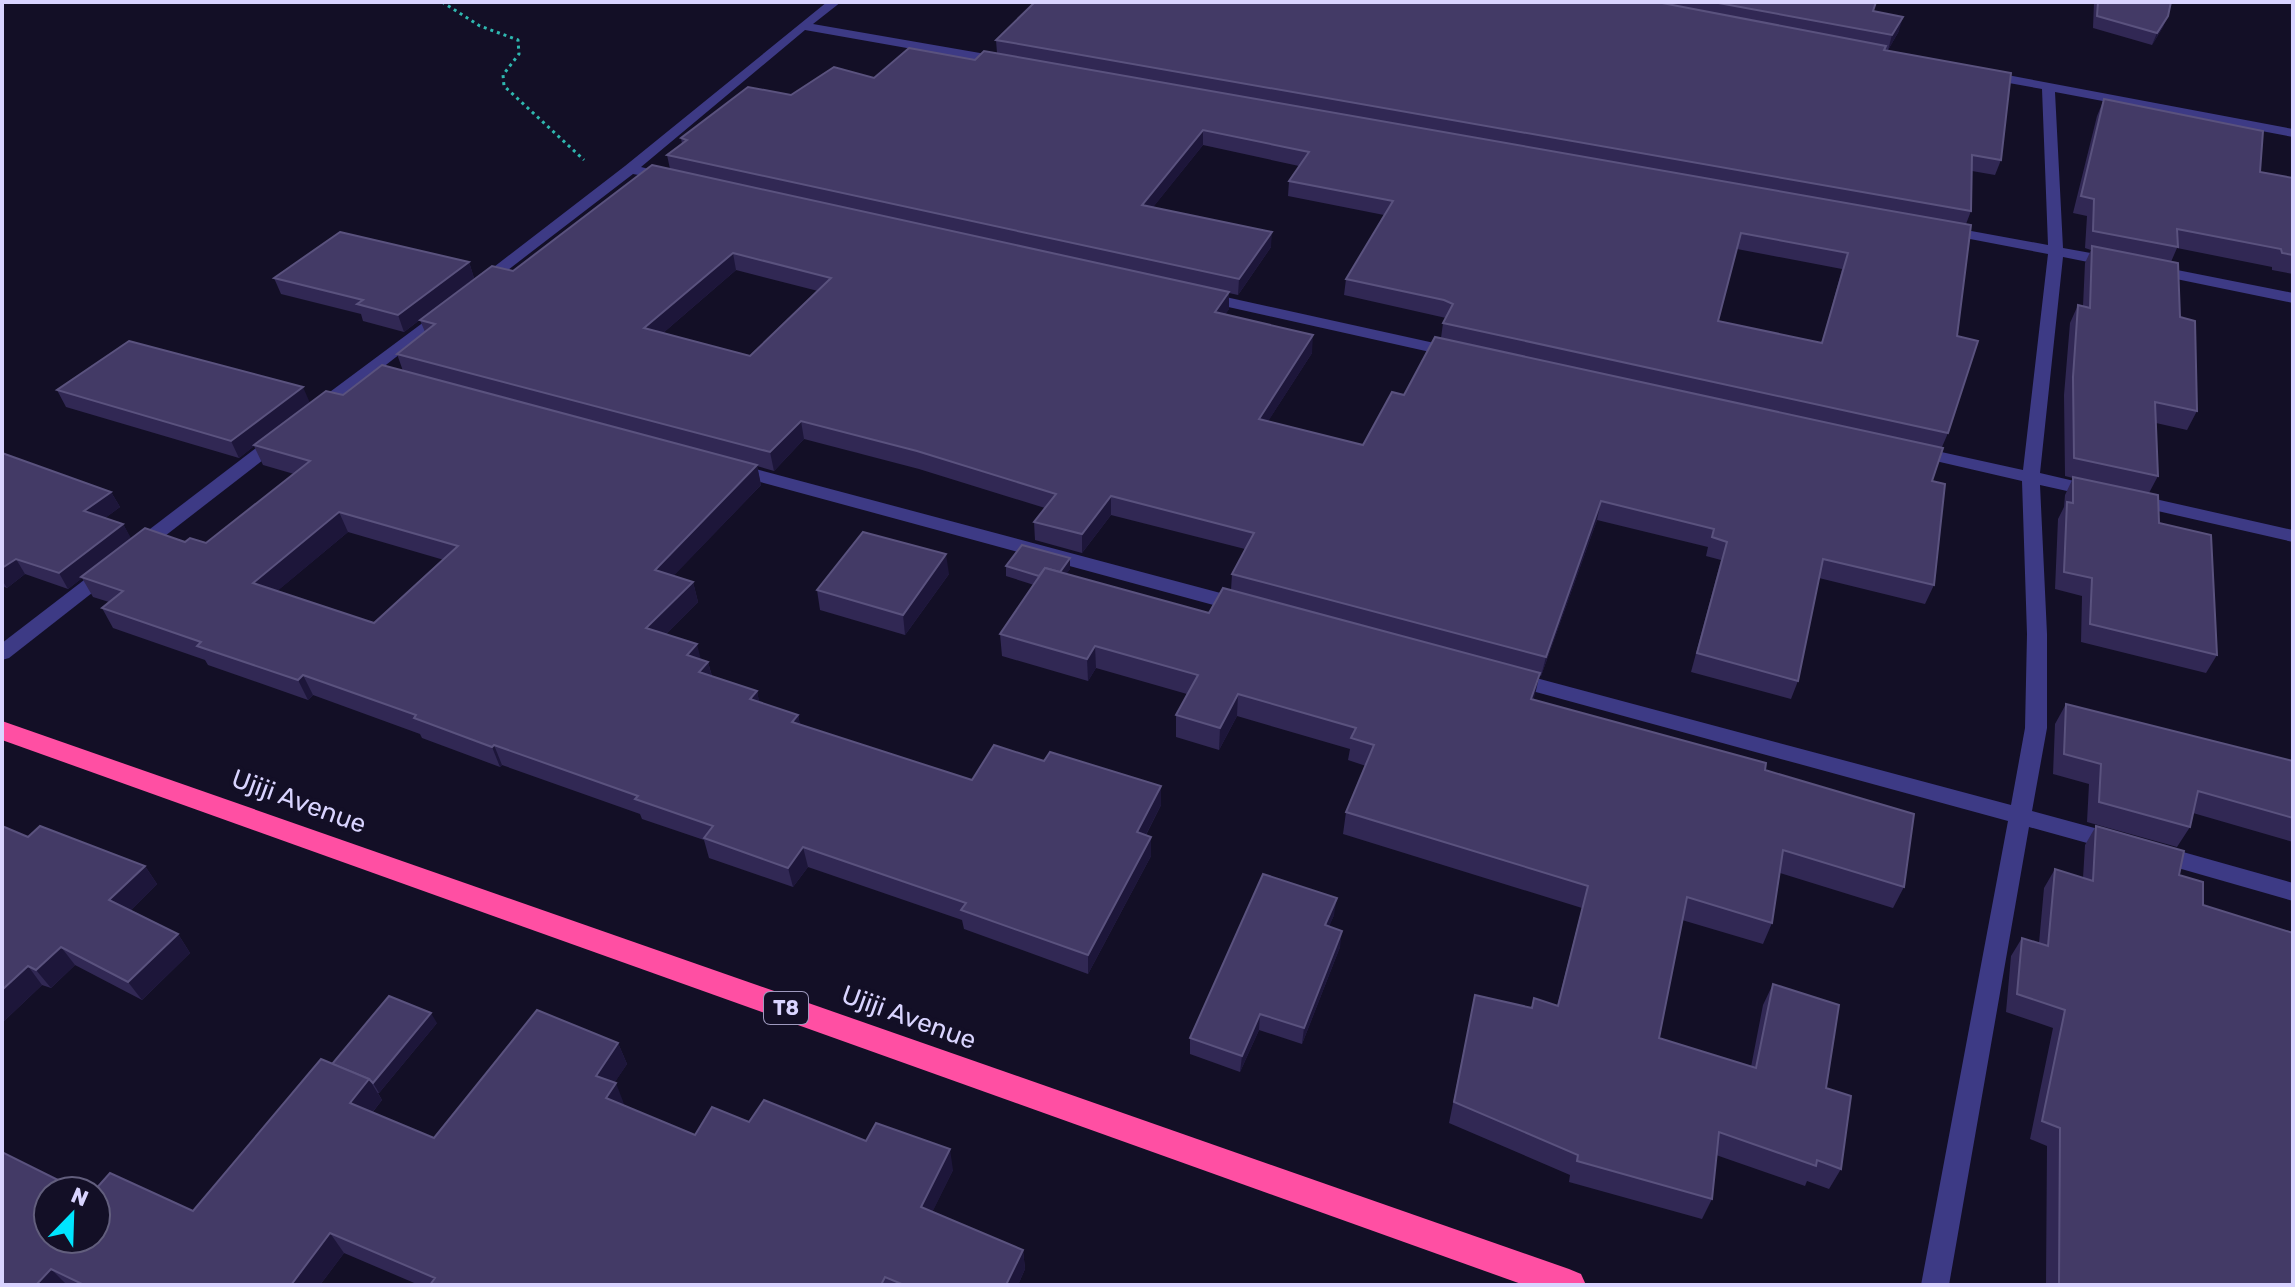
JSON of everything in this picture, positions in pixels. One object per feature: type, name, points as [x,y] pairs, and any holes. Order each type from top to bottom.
[{"type":"highway","name":"Ujiji Avenue","points":[[2,730],[1569,1285]]},
{"type":"street","points":[[2,653],[610,185],[835,2]]},
{"type":"street","points":[[802,26],[1022,65]]},
{"type":"street","points":[[1970,72],[2293,133]]},
{"type":"street","points":[[1935,1285],[2036,728],[2037,634],[2031,476],[2056,250],[2048,87]]},
{"type":"street","points":[[630,169],[693,183]]},
{"type":"street","points":[[1930,228],[2293,298]]},
{"type":"street","points":[[1192,295],[1472,356]]},
{"type":"street","points":[[368,370],[399,379]]},
{"type":"street","points":[[1891,446],[2293,536]]},
{"type":"street","points":[[707,462],[1262,611]]},
{"type":"street","points":[[1493,673],[2018,814],[2293,892]]},
{"type":"path","points":[[443,2],[480,26],[518,40],[519,54],[503,75],[504,86],[610,185]]},
{"type":"building","points":[[1035,2],[1657,2],[1886,46],[1884,50],[2011,73],[2001,160],[1972,155],[1971,211],[996,40]]},
{"type":"building","points":[[1713,2],[1876,2],[1873,11],[1903,17],[1892,35]]},
{"type":"building","points":[[2098,2],[2171,2],[2168,16],[2157,33],[2097,16]]},
{"type":"building","points":[[909,48],[975,60],[984,51],[1971,225],[1957,336],[1978,341],[1948,433],[1443,323],[1453,304],[1346,279],[1393,201],[1289,181],[1309,152],[1203,130],[1142,205],[1272,232],[1239,279],[667,155],[687,140],[681,138],[748,87],[791,95],[834,67],[874,78]],"holes":[[[1741,233],[1848,253],[1822,343],[1718,321]]]},
{"type":"building","points":[[2104,99],[2263,131],[2260,172],[2293,178],[2293,255],[2282,253],[2281,249],[2177,229],[2178,247],[2093,231],[2094,199],[2081,196]]},
{"type":"building","points":[[652,165],[1229,292],[1215,312],[1313,335],[1259,419],[1363,445],[1392,392],[1404,395],[1435,337],[1943,448],[1932,481],[1945,484],[1934,585],[1823,559],[1798,681],[1697,653],[1727,542],[1712,537],[1714,529],[1601,501],[1546,657],[1232,574],[1254,533],[1111,496],[1082,534],[1034,522],[1056,494],[917,451],[801,421],[770,452],[397,354],[435,324],[420,320],[492,266],[513,271]],"holes":[[[733,253],[831,278],[750,356],[644,328]]]},
{"type":"building","points":[[340,232],[469,262],[398,315],[357,304],[363,300],[274,278]]},
{"type":"building","points":[[2092,246],[2178,263],[2180,317],[2195,321],[2197,411],[2155,402],[2158,476],[2074,458],[2073,377],[2078,305],[2090,308]]},
{"type":"building","points":[[129,341],[303,387],[231,441],[57,390]]},
{"type":"building","points":[[382,365],[757,465],[655,570],[693,582],[646,628],[697,644],[687,655],[708,662],[699,672],[757,691],[750,699],[798,715],[792,722],[972,780],[994,745],[1044,761],[1050,752],[1161,786],[1137,832],[1151,837],[1088,955],[961,910],[966,903],[803,847],[788,868],[704,838],[713,826],[635,799],[638,796],[494,745],[492,747],[414,718],[416,715],[303,675],[298,680],[197,646],[201,642],[102,608],[123,591],[81,577],[145,528],[185,542],[190,538],[206,543],[310,461],[254,445],[326,391],[343,395]],"holes":[[[339,512],[458,546],[374,623],[253,583]]]},
{"type":"building","points":[[2,453],[111,492],[84,511],[123,524],[59,573],[16,559],[2,568]]},
{"type":"building","points":[[2073,477],[2158,495],[2159,523],[2211,535],[2217,655],[2090,624],[2092,578],[2064,572],[2067,502],[2073,503]]},
{"type":"building","points":[[863,532],[946,554],[903,615],[817,590]]},
{"type":"building","points":[[1022,545],[1070,558],[1060,572],[1045,568],[1039,576],[1006,566]]},
{"type":"building","points":[[1045,568],[1209,613],[1223,588],[1540,673],[1531,699],[1766,763],[1765,770],[1914,814],[1904,887],[1783,850],[1772,923],[1687,897],[1659,1038],[1756,1068],[1773,984],[1839,1005],[1826,1088],[1851,1096],[1841,1169],[1817,1160],[1816,1166],[1719,1132],[1712,1199],[1577,1161],[1578,1155],[1454,1102],[1475,995],[1532,1008],[1534,998],[1558,1006],[1588,886],[1346,812],[1374,745],[1351,738],[1356,728],[1238,694],[1220,728],[1176,715],[1198,675],[1095,646],[1087,659],[1000,634]]},
{"type":"building","points":[[2066,704],[2293,761],[2293,818],[2198,791],[2190,827],[2099,802],[2101,764],[2064,754]]},
{"type":"building","points":[[2,826],[28,837],[40,826],[145,866],[109,900],[178,934],[128,982],[61,947],[36,970],[28,966],[2,990]]},
{"type":"building","points":[[2096,826],[2184,851],[2179,875],[2203,882],[2203,905],[2293,933],[2293,1285],[2059,1285],[2060,1128],[2042,1121],[2065,1010],[2017,994],[2022,938],[2048,946],[2055,869],[2093,881]]},
{"type":"building","points":[[1263,874],[1337,898],[1325,925],[1342,931],[1304,1028],[1260,1014],[1242,1056],[1190,1038]]},
{"type":"building","points":[[389,996],[431,1013],[373,1083],[332,1064]]},
{"type":"building","points":[[537,1010],[618,1043],[596,1076],[616,1083],[606,1098],[695,1135],[712,1107],[749,1122],[764,1100],[866,1141],[876,1123],[950,1149],[921,1207],[1023,1250],[1006,1285],[904,1285],[885,1277],[881,1285],[430,1285],[435,1278],[330,1233],[291,1285],[84,1285],[51,1269],[36,1285],[2,1285],[2,1152],[48,1175],[32,1175],[32,1255],[112,1255],[110,1173],[193,1211],[321,1059],[369,1079],[350,1103],[434,1138]]}]
